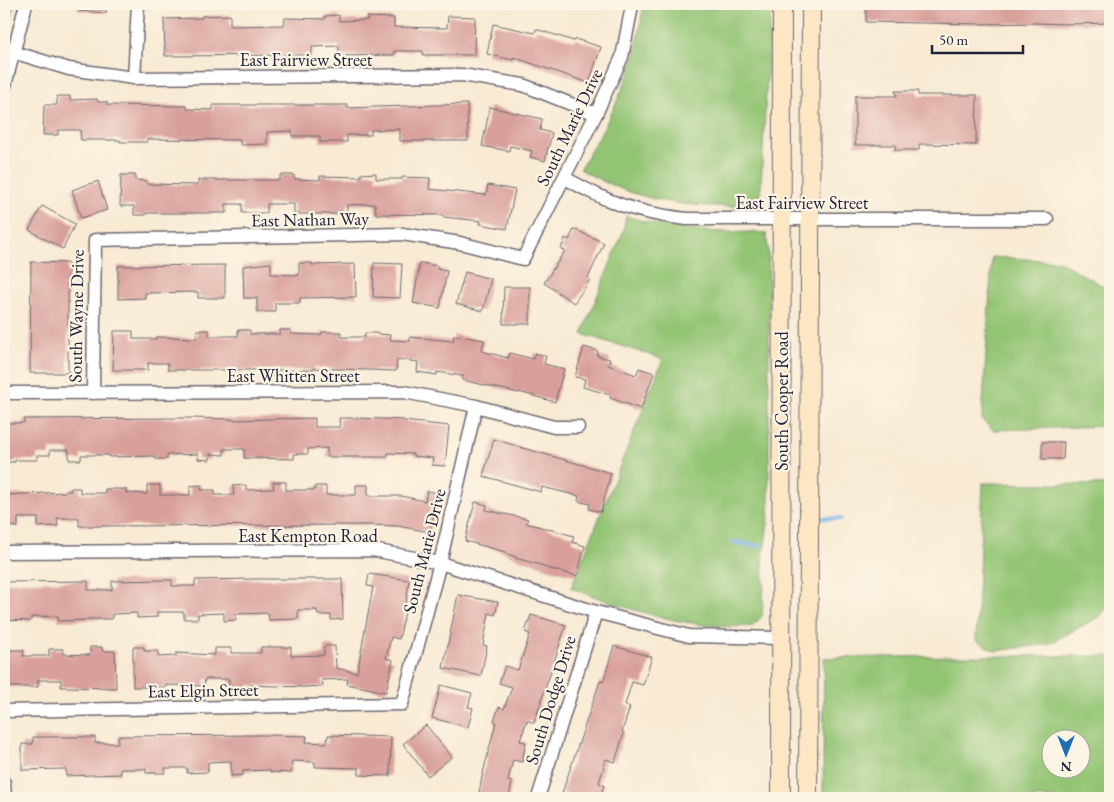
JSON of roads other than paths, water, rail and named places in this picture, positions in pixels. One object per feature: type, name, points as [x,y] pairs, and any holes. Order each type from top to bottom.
[{"type":"main road","name":"South Cooper Road","points":[[781,798],[782,4]]},
{"type":"main road","name":"South Cooper Road","points":[[808,798],[811,4]]},
{"type":"main road","points":[[780,638],[808,638]]},
{"type":"street","points":[[4,89],[26,4]]},
{"type":"street","points":[[134,78],[138,4]]},
{"type":"street","name":"South Marie Drive","points":[[523,259],[565,178],[622,56],[631,4]]},
{"type":"street","name":"East Fairview Street","points":[[13,52],[69,69],[134,78],[462,75],[523,85],[596,114]]},
{"type":"street","name":"East Fairview Street","points":[[565,178],[610,201],[669,217],[687,219],[1047,219]]},
{"type":"street","name":"East Nathan Way","points":[[95,240],[402,234],[460,243],[523,259]]},
{"type":"street","name":"South Wayne Drive","points":[[93,393],[95,240]]},
{"type":"street","name":"East Whitten Street","points":[[4,393],[404,392],[476,406],[554,427],[578,427]]},
{"type":"street","name":"South Marie Drive","points":[[402,704],[440,563],[476,406]]},
{"type":"street","name":"East Kempton Road","points":[[4,552],[373,550],[440,563],[596,612],[689,636],[780,638]]},
{"type":"street","name":"South Dodge Drive","points":[[538,798],[596,612]]},
{"type":"street","name":"East Elgin Street","points":[[4,710],[402,704]]},
{"type":"street","points":[[4,783],[5,798]]},
{"type":"waterway","points":[[823,518],[841,519]]},
{"type":"waterway","points":[[733,542],[760,546]]}]
